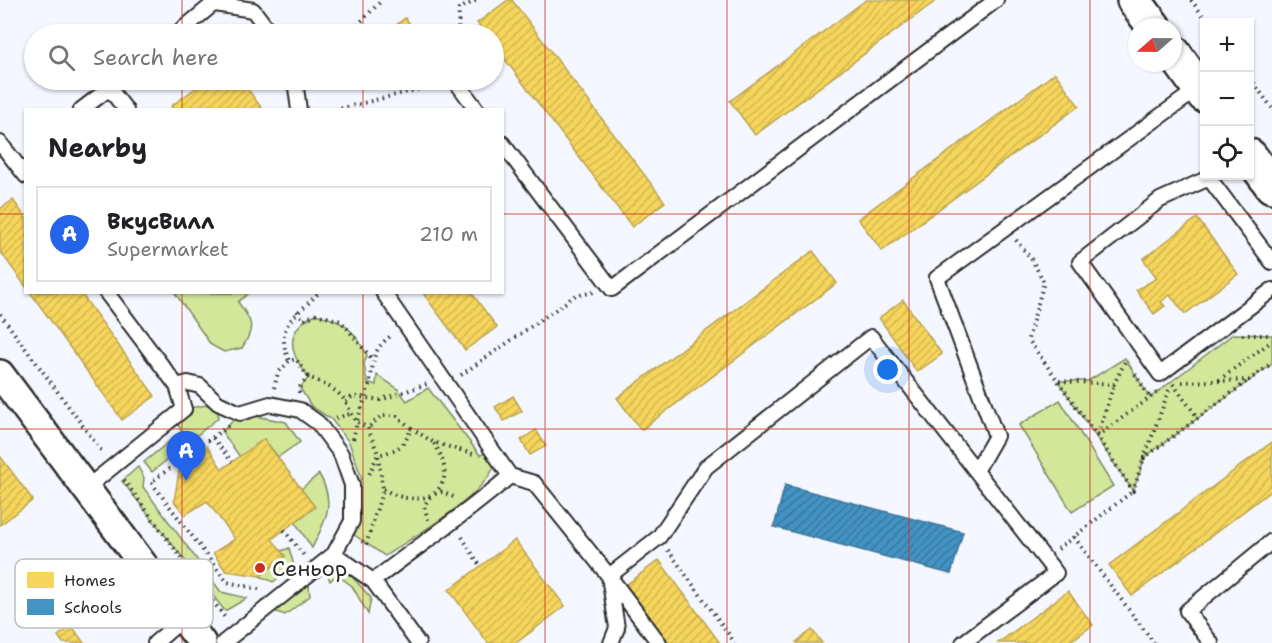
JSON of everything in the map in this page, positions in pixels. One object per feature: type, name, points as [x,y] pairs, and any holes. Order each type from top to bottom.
[{"type":"street","points":[[1134,0],[1147,18]]},
{"type":"street","points":[[1182,64],[1200,89]]},
{"type":"street","points":[[1254,161],[1272,186]]},
{"type":"street","points":[[0,374],[139,559]]},
{"type":"street","points":[[191,628],[202,643]]},
{"type":"lane","points":[[504,146],[612,289],[996,0]]},
{"type":"lane","points":[[190,24],[217,2],[253,10],[264,24]]},
{"type":"lane","points":[[84,108],[106,90]]},
{"type":"lane","points":[[117,90],[125,108]]},
{"type":"lane","points":[[296,90],[299,108]]},
{"type":"lane","points":[[462,90],[476,108]]},
{"type":"lane","points":[[975,471],[996,436],[937,278],[1200,93]]},
{"type":"lane","points":[[0,143],[19,155],[24,170]]},
{"type":"lane","points":[[1272,262],[1209,178],[1160,200],[1080,262],[1160,374],[1272,290]]},
{"type":"lane","points":[[85,489],[184,409],[177,386],[108,294]]},
{"type":"lane","points":[[383,294],[510,476],[534,483],[609,576],[659,643]]},
{"type":"lane","points":[[609,576],[659,537],[706,467],[871,337],[1056,573],[963,643]]},
{"type":"lane","points":[[177,386],[188,383],[200,386],[218,403],[240,412],[270,405],[300,410],[318,423],[338,449],[352,485],[352,521],[334,554],[223,643]]},
{"type":"lane","points":[[373,581],[436,531],[469,511],[510,476]]},
{"type":"lane","points":[[1203,640],[1187,610],[1272,541]]},
{"type":"lane","points":[[334,554],[373,581],[418,643]]},
{"type":"lane","points":[[609,576],[617,628],[611,643]]},
{"type":"lane","points":[[155,643],[172,628]]},
{"type":"path","points":[[358,24],[381,0]]},
{"type":"path","points":[[458,24],[459,9],[477,0]]},
{"type":"path","points":[[1192,0],[1205,18]]},
{"type":"path","points":[[1254,83],[1272,108]]},
{"type":"path","points":[[343,108],[415,90]]},
{"type":"path","points":[[1006,228],[1032,260],[1044,282],[1028,339],[1098,436],[1133,491]]},
{"type":"path","points":[[346,402],[353,396],[380,400],[442,380],[575,296],[612,289]]},
{"type":"path","points":[[289,361],[283,347],[286,325],[297,311],[317,294]]},
{"type":"path","points":[[297,311],[304,320],[316,314],[341,321],[372,359]]},
{"type":"path","points":[[270,405],[278,373],[289,361],[296,359],[308,377],[338,393],[357,422],[372,359],[380,344],[405,326]]},
{"type":"path","points":[[1219,381],[1272,341]]},
{"type":"path","points":[[1098,436],[1114,384],[1125,358],[1150,398]]},
{"type":"path","points":[[1144,458],[1272,363]]},
{"type":"path","points":[[300,410],[299,388],[308,377]]},
{"type":"path","points":[[1172,382],[1249,380]]},
{"type":"path","points":[[1058,381],[1114,384]]},
{"type":"path","points":[[1172,382],[1198,418]]},
{"type":"path","points":[[1045,559],[1133,491],[1172,382]]},
{"type":"path","points":[[210,559],[151,482],[213,438],[240,412]]},
{"type":"path","points":[[368,428],[381,416],[397,416],[433,442],[462,453],[480,455],[490,450]]},
{"type":"path","points":[[338,449],[352,440],[357,422],[368,428],[378,454],[370,476],[352,485]]},
{"type":"path","points":[[411,428],[407,442],[397,450],[378,455],[383,489],[396,497],[420,500],[430,496],[442,486],[446,472],[441,454],[433,442]]},
{"type":"path","points":[[213,438],[232,462]]},
{"type":"path","points":[[430,496],[424,506],[426,517],[436,531]]},
{"type":"path","points":[[452,521],[480,566]]},
{"type":"path","points":[[284,530],[315,569]]},
{"type":"path","points":[[659,537],[735,643]]},
{"type":"path","points":[[1074,537],[1154,643]]},
{"type":"path","points":[[300,561],[305,557]]},
{"type":"path","points":[[213,564],[227,582],[263,590],[268,586]]},
{"type":"green space","points":[[176,294],[248,294],[238,302],[249,320],[251,329],[242,348],[224,352],[211,345]]},
{"type":"green space","points":[[316,314],[341,323],[357,338],[367,355],[364,364],[367,382],[376,385],[377,375],[397,388],[407,401],[428,388],[480,455],[486,453],[494,467],[486,480],[461,504],[385,556],[347,530],[352,485],[362,479],[349,442],[331,419],[311,406],[300,388],[309,377],[297,359],[293,342],[294,334],[298,327]]},
{"type":"green space","points":[[1233,334],[1272,335],[1272,364],[1145,457],[1133,491],[1058,381],[1088,381],[1125,358],[1150,398]]},
{"type":"green space","points":[[1060,400],[1113,486],[1072,512],[1019,425]]},
{"type":"green space","points":[[218,403],[218,418],[152,472],[144,462],[182,431],[173,417],[184,409]]},
{"type":"green space","points":[[240,413],[286,422],[300,442],[278,457],[264,439],[240,457],[222,432]]},
{"type":"green space","points":[[138,467],[144,478],[143,487],[196,559],[184,559],[122,481]]},
{"type":"green space","points":[[319,474],[324,484],[328,503],[325,520],[312,548],[295,522],[315,507],[301,489]]},
{"type":"green space","points":[[289,548],[294,566],[273,582],[260,576],[285,556],[281,551]]},
{"type":"green space","points":[[335,568],[348,572],[371,598],[368,614],[352,586],[337,575],[330,581],[327,573]]},
{"type":"green space","points":[[213,581],[221,592],[247,598],[225,611],[213,596]]},
{"type":"green space","points":[[304,585],[309,586],[310,596],[285,615],[274,611],[279,603]]},
{"type":"building: Homes","points":[[508,0],[512,0],[665,202],[632,227],[504,58],[504,24],[477,23]]},
{"type":"building: Homes","points":[[866,0],[937,0],[755,135],[730,101]]},
{"type":"building: Homes","points":[[405,18],[410,24],[398,24]]},
{"type":"building: Homes","points":[[1055,73],[1079,106],[882,251],[858,219]]},
{"type":"building: Homes","points":[[193,90],[248,90],[262,108],[172,108],[171,106]]},
{"type":"building: Homes","points":[[13,200],[24,215],[24,284],[0,251],[0,209]]},
{"type":"building: Homes","points":[[1197,218],[1238,274],[1185,314],[1170,295],[1161,302],[1165,306],[1154,314],[1136,290],[1157,278],[1143,259]]},
{"type":"building: Homes","points":[[813,251],[837,283],[641,430],[617,398]]},
{"type":"building: Homes","points":[[31,294],[81,294],[155,396],[122,420]]},
{"type":"building: Homes","points":[[423,294],[472,294],[497,327],[465,350]]},
{"type":"building: Homes","points":[[903,300],[942,354],[917,372],[879,318]]},
{"type":"building: Homes","points":[[513,396],[522,411],[504,421],[495,407]]},
{"type":"building: Homes","points":[[536,430],[546,446],[530,455],[521,440]]},
{"type":"building: Homes","points":[[264,439],[315,507],[272,539],[285,556],[260,576],[226,571],[213,553],[235,539],[207,501],[185,515],[174,501],[180,466],[207,446],[222,469]]},
{"type":"building: Homes","points":[[1272,442],[1272,490],[1132,596],[1109,565]]},
{"type":"building: Homes","points":[[0,456],[33,500],[0,525]]},
{"type":"building: Homes","points":[[515,540],[565,606],[516,643],[488,643],[449,590]]},
{"type":"building: Homes","points":[[659,560],[720,643],[669,643],[626,585]]},
{"type":"building: Homes","points":[[1068,591],[1093,625],[1068,643],[998,643]]},
{"type":"building: Homes","points":[[69,628],[73,628],[84,643],[63,643],[58,636]]},
{"type":"building: Homes","points":[[812,630],[822,643],[796,642]]},
{"type":"building: Schools","points":[[785,485],[963,532],[951,574],[774,527]]},
{"type":"place","name":"ВкусВилл","points":[[186,481]]},
{"type":"place","name":"Сеньор","points":[[260,568]]}]
